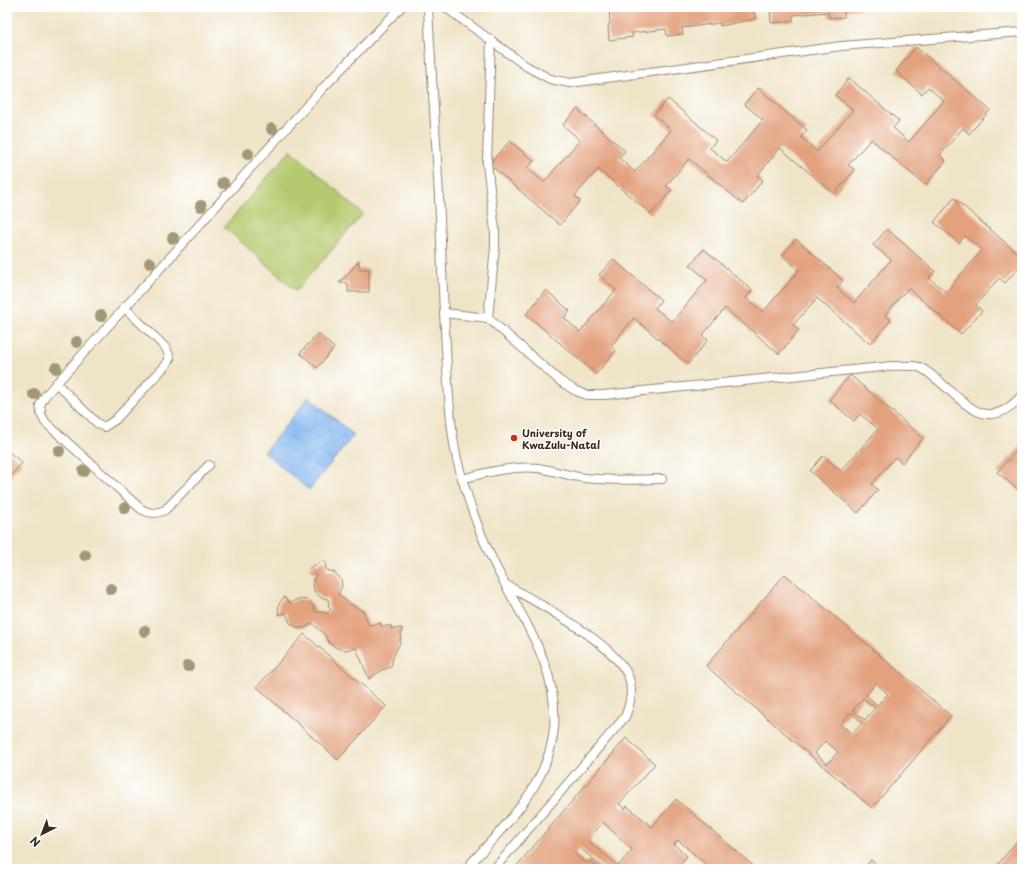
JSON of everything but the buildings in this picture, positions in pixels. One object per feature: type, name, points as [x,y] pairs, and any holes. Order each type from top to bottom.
[{"type":"lane","points":[[209,466],[165,510],[158,513],[148,513],[141,509],[45,422],[41,414],[40,405],[56,383],[124,307],[322,90],[401,7]]},
{"type":"lane","points":[[428,7],[444,313],[451,421],[456,453],[474,520],[546,665],[554,705],[554,730],[546,762],[538,782],[513,816],[466,869]]},
{"type":"lane","points":[[445,7],[491,39],[526,66],[550,79],[570,83],[841,46],[1022,32]]},
{"type":"lane","points":[[488,318],[495,242],[487,163],[491,39]]},
{"type":"lane","points":[[56,383],[97,423],[104,427],[115,420],[165,366],[170,358],[166,348],[124,307]]},
{"type":"lane","points":[[444,313],[488,318],[560,381],[576,391],[587,395],[604,395],[892,366],[910,366],[920,368],[929,373],[969,406],[985,415],[1000,413],[1013,405],[1022,395]]},
{"type":"lane","points":[[462,479],[482,473],[513,468],[539,468],[560,474],[605,480],[662,479]]},
{"type":"lane","points":[[494,869],[625,717],[630,701],[631,688],[629,678],[623,666],[608,650],[568,622],[505,583]]},
{"type":"green space","points":[[291,150],[363,214],[296,291],[224,227]]},
{"type":"water","points":[[309,397],[354,435],[309,490],[264,452]]},
{"type":"place","name":"University of KwaZulu-Natal","points":[[514,438]]}]
